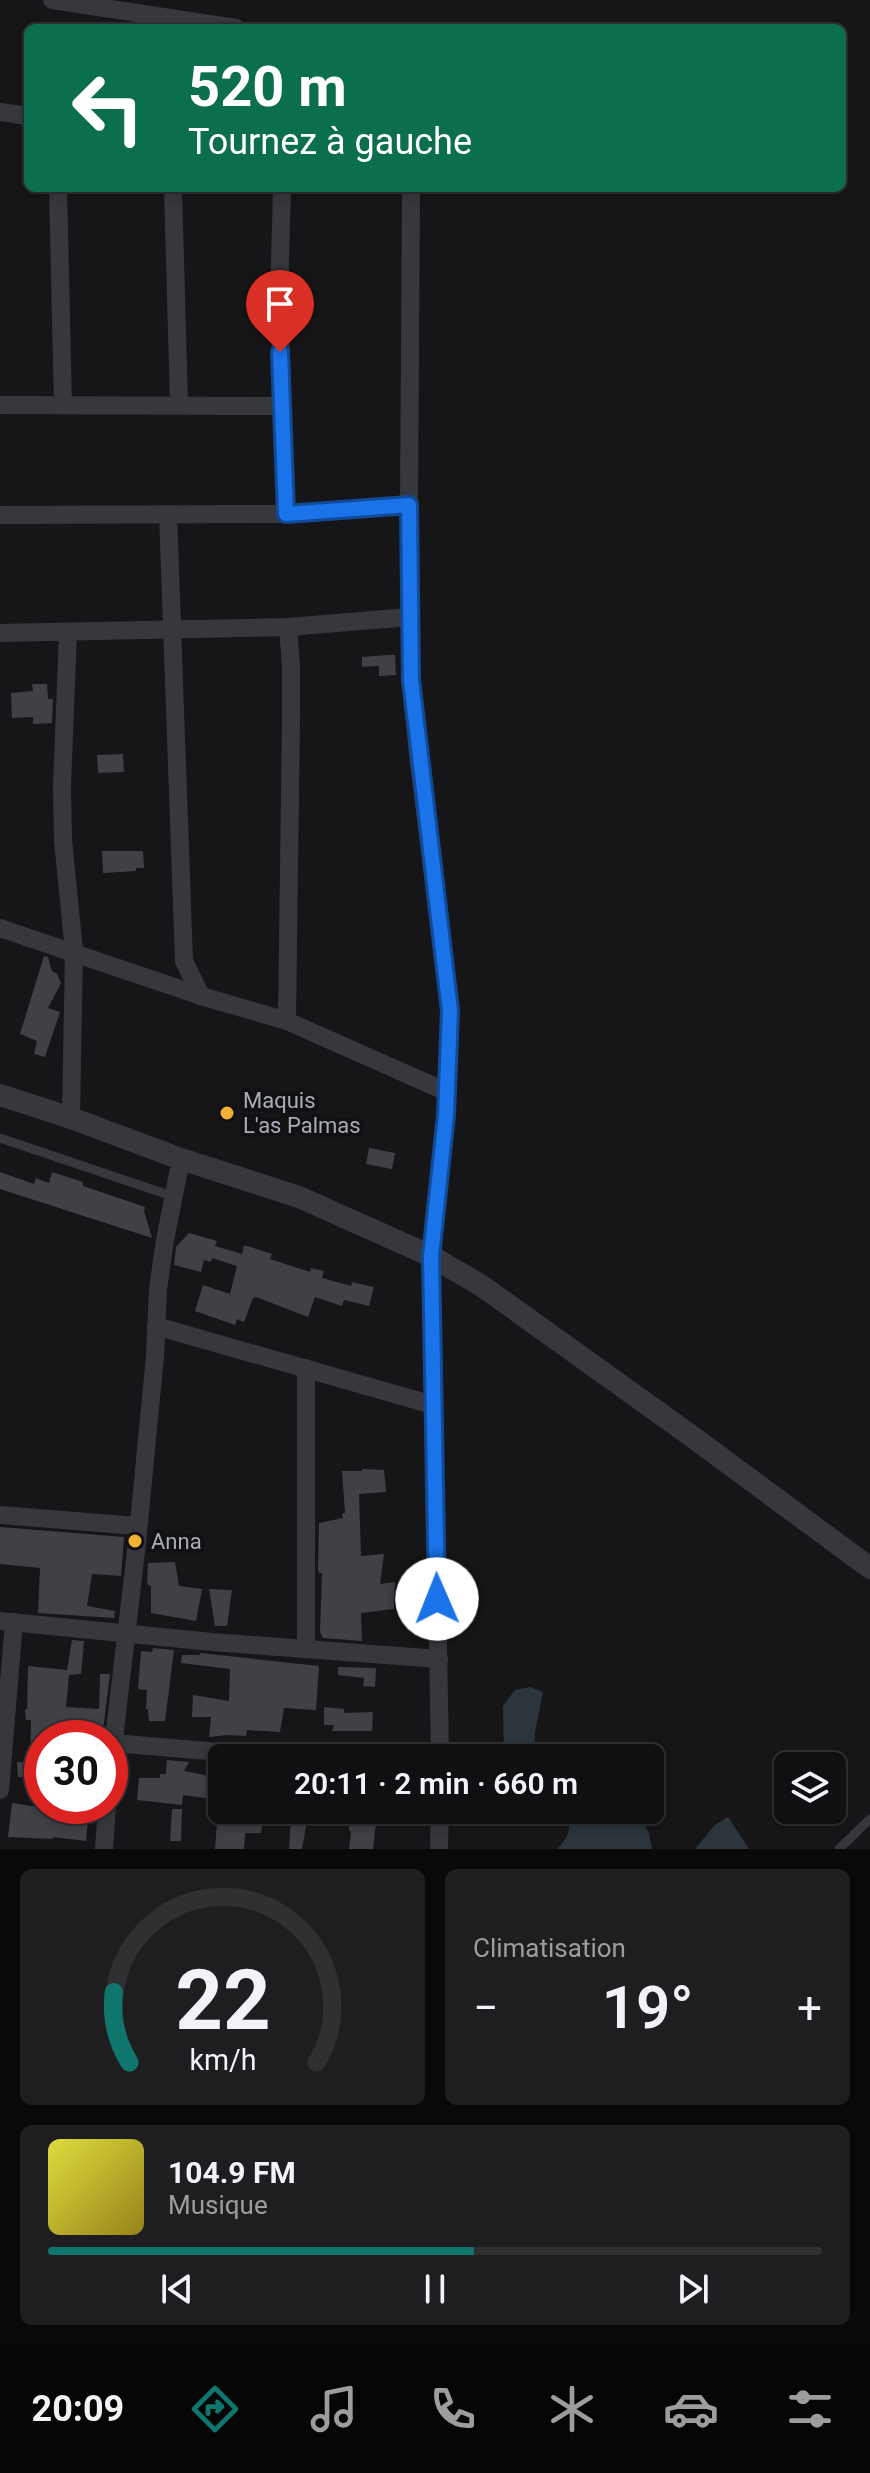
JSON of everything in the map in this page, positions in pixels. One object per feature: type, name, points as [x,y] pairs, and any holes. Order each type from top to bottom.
[{"type":"street","points":[[52,0],[210,24]]},
{"type":"street","points":[[0,112],[24,115]]},
{"type":"street","points":[[58,192],[63,405]]},
{"type":"street","points":[[173,192],[179,404]]},
{"type":"street","points":[[282,192],[279,297],[286,514]]},
{"type":"street","points":[[411,192],[411,680],[450,1011],[447,1092],[431,1256],[440,1744]]},
{"type":"street","points":[[0,405],[281,406]]},
{"type":"street","points":[[0,515],[286,514],[409,505]]},
{"type":"street","points":[[168,514],[184,961],[201,996]]},
{"type":"street","points":[[0,633],[288,627],[410,617]]},
{"type":"street","points":[[287,1021],[291,717],[288,627]]},
{"type":"street","points":[[68,632],[62,786],[63,840],[74,951],[71,1118]]},
{"type":"street","points":[[0,928],[201,996],[287,1021],[447,1092]]},
{"type":"street","points":[[156,980],[184,961]]},
{"type":"street","points":[[0,1095],[299,1197],[431,1256],[482,1286],[616,1381],[870,1568]]},
{"type":"street","points":[[116,1720],[165,1240],[181,1159]]},
{"type":"street","points":[[156,1326],[433,1405]]},
{"type":"street","points":[[306,1368],[306,1649]]},
{"type":"street","points":[[0,1515],[138,1526]]},
{"type":"street","points":[[0,1790],[7,1622],[439,1659]]},
{"type":"street","points":[[128,1744],[208,1751]]},
{"type":"street","points":[[104,1849],[106,1824]]},
{"type":"street","points":[[439,1849],[440,1824]]},
{"type":"lane","points":[[0,1138],[175,1197]]},
{"type":"lane","points":[[839,1849],[870,1819]]},
{"type":"shaded area","points":[[530,1687],[543,1692],[535,1744],[504,1744],[503,1706],[515,1690]]},
{"type":"shaded area","points":[[728,1817],[749,1849],[695,1849],[715,1825]]},
{"type":"shaded area","points":[[569,1824],[644,1824],[652,1849],[557,1849]]},
{"type":"building","points":[[395,655],[396,675],[379,676],[379,666],[362,667],[362,657]]},
{"type":"building","points":[[32,684],[47,684],[48,699],[53,699],[52,723],[33,724],[33,717],[12,718],[11,693],[33,691]]},
{"type":"building","points":[[123,754],[124,772],[98,773],[97,755]]},
{"type":"building","points":[[102,851],[143,851],[144,868],[103,873]]},
{"type":"building","points":[[44,956],[48,957],[52,971],[61,983],[48,1008],[60,1012],[45,1057],[34,1054],[37,1041],[20,1034]]},
{"type":"building","points":[[369,1148],[395,1153],[392,1169],[366,1164]]},
{"type":"building","points":[[0,1172],[34,1184],[36,1178],[49,1183],[52,1172],[145,1207],[152,1238],[0,1189]]},
{"type":"building","points":[[189,1233],[217,1241],[215,1246],[242,1254],[244,1245],[272,1254],[270,1259],[310,1272],[311,1268],[324,1271],[322,1278],[351,1286],[352,1282],[374,1287],[369,1306],[344,1300],[342,1306],[315,1297],[308,1317],[256,1297],[244,1322],[237,1319],[235,1325],[195,1311],[203,1285],[230,1294],[237,1266],[212,1258],[211,1262],[204,1260],[201,1272],[174,1265],[176,1247]]},
{"type":"building","points":[[384,1470],[386,1492],[359,1494],[361,1556],[384,1554],[380,1584],[395,1582],[394,1609],[361,1613],[362,1641],[323,1638],[320,1632],[322,1573],[318,1570],[319,1523],[343,1518],[342,1471]]},
{"type":"building","points":[[0,1527],[124,1537],[121,1576],[92,1574],[87,1606],[115,1611],[114,1618],[38,1613],[40,1568],[0,1564]]},
{"type":"building","points":[[175,1562],[179,1586],[202,1589],[196,1621],[151,1613],[148,1563]]},
{"type":"building","points":[[209,1589],[232,1590],[227,1626],[215,1626]]},
{"type":"building","points":[[72,1640],[84,1641],[81,1674],[69,1675],[66,1707],[99,1709],[100,1674],[110,1674],[104,1720],[26,1720],[28,1666],[67,1670]]},
{"type":"building","points":[[153,1648],[174,1650],[165,1721],[149,1721],[147,1690],[138,1689],[141,1651],[152,1652]]},
{"type":"building","points":[[200,1653],[319,1666],[316,1710],[284,1708],[280,1732],[247,1730],[246,1736],[209,1737],[211,1717],[192,1717],[193,1695],[229,1701],[230,1669],[181,1663],[182,1655]]},
{"type":"building","points":[[338,1667],[376,1668],[375,1687],[363,1686],[364,1678],[338,1675]]},
{"type":"building","points":[[324,1707],[344,1709],[344,1713],[373,1712],[372,1731],[332,1731],[334,1725],[324,1725]]},
{"type":"building","points":[[167,1760],[189,1762],[184,1771],[208,1776],[208,1798],[183,1795],[182,1805],[137,1800],[139,1778],[160,1778],[160,1774],[166,1774]]},
{"type":"building","points":[[17,1762],[24,1763],[24,1777],[18,1777]]},
{"type":"building","points":[[12,1803],[24,1805],[24,1824],[88,1824],[86,1841],[8,1837]]},
{"type":"building","points":[[172,1809],[182,1809],[181,1841],[170,1841]]},
{"type":"building","points":[[217,1824],[262,1824],[261,1833],[245,1833],[244,1849],[215,1849]]},
{"type":"building","points":[[290,1824],[306,1824],[302,1849],[289,1849]]},
{"type":"building","points":[[349,1824],[376,1824],[373,1849],[349,1849]]},
{"type":"place","name":"Maquis L'as Palmas","points":[[227,1113]]},
{"type":"place","name":"Anna","points":[[135,1541]]},
{"type":"route","points":[[280,352],[286,514],[409,505],[411,680],[450,1011],[446,1115],[431,1256],[437,1599]]}]
